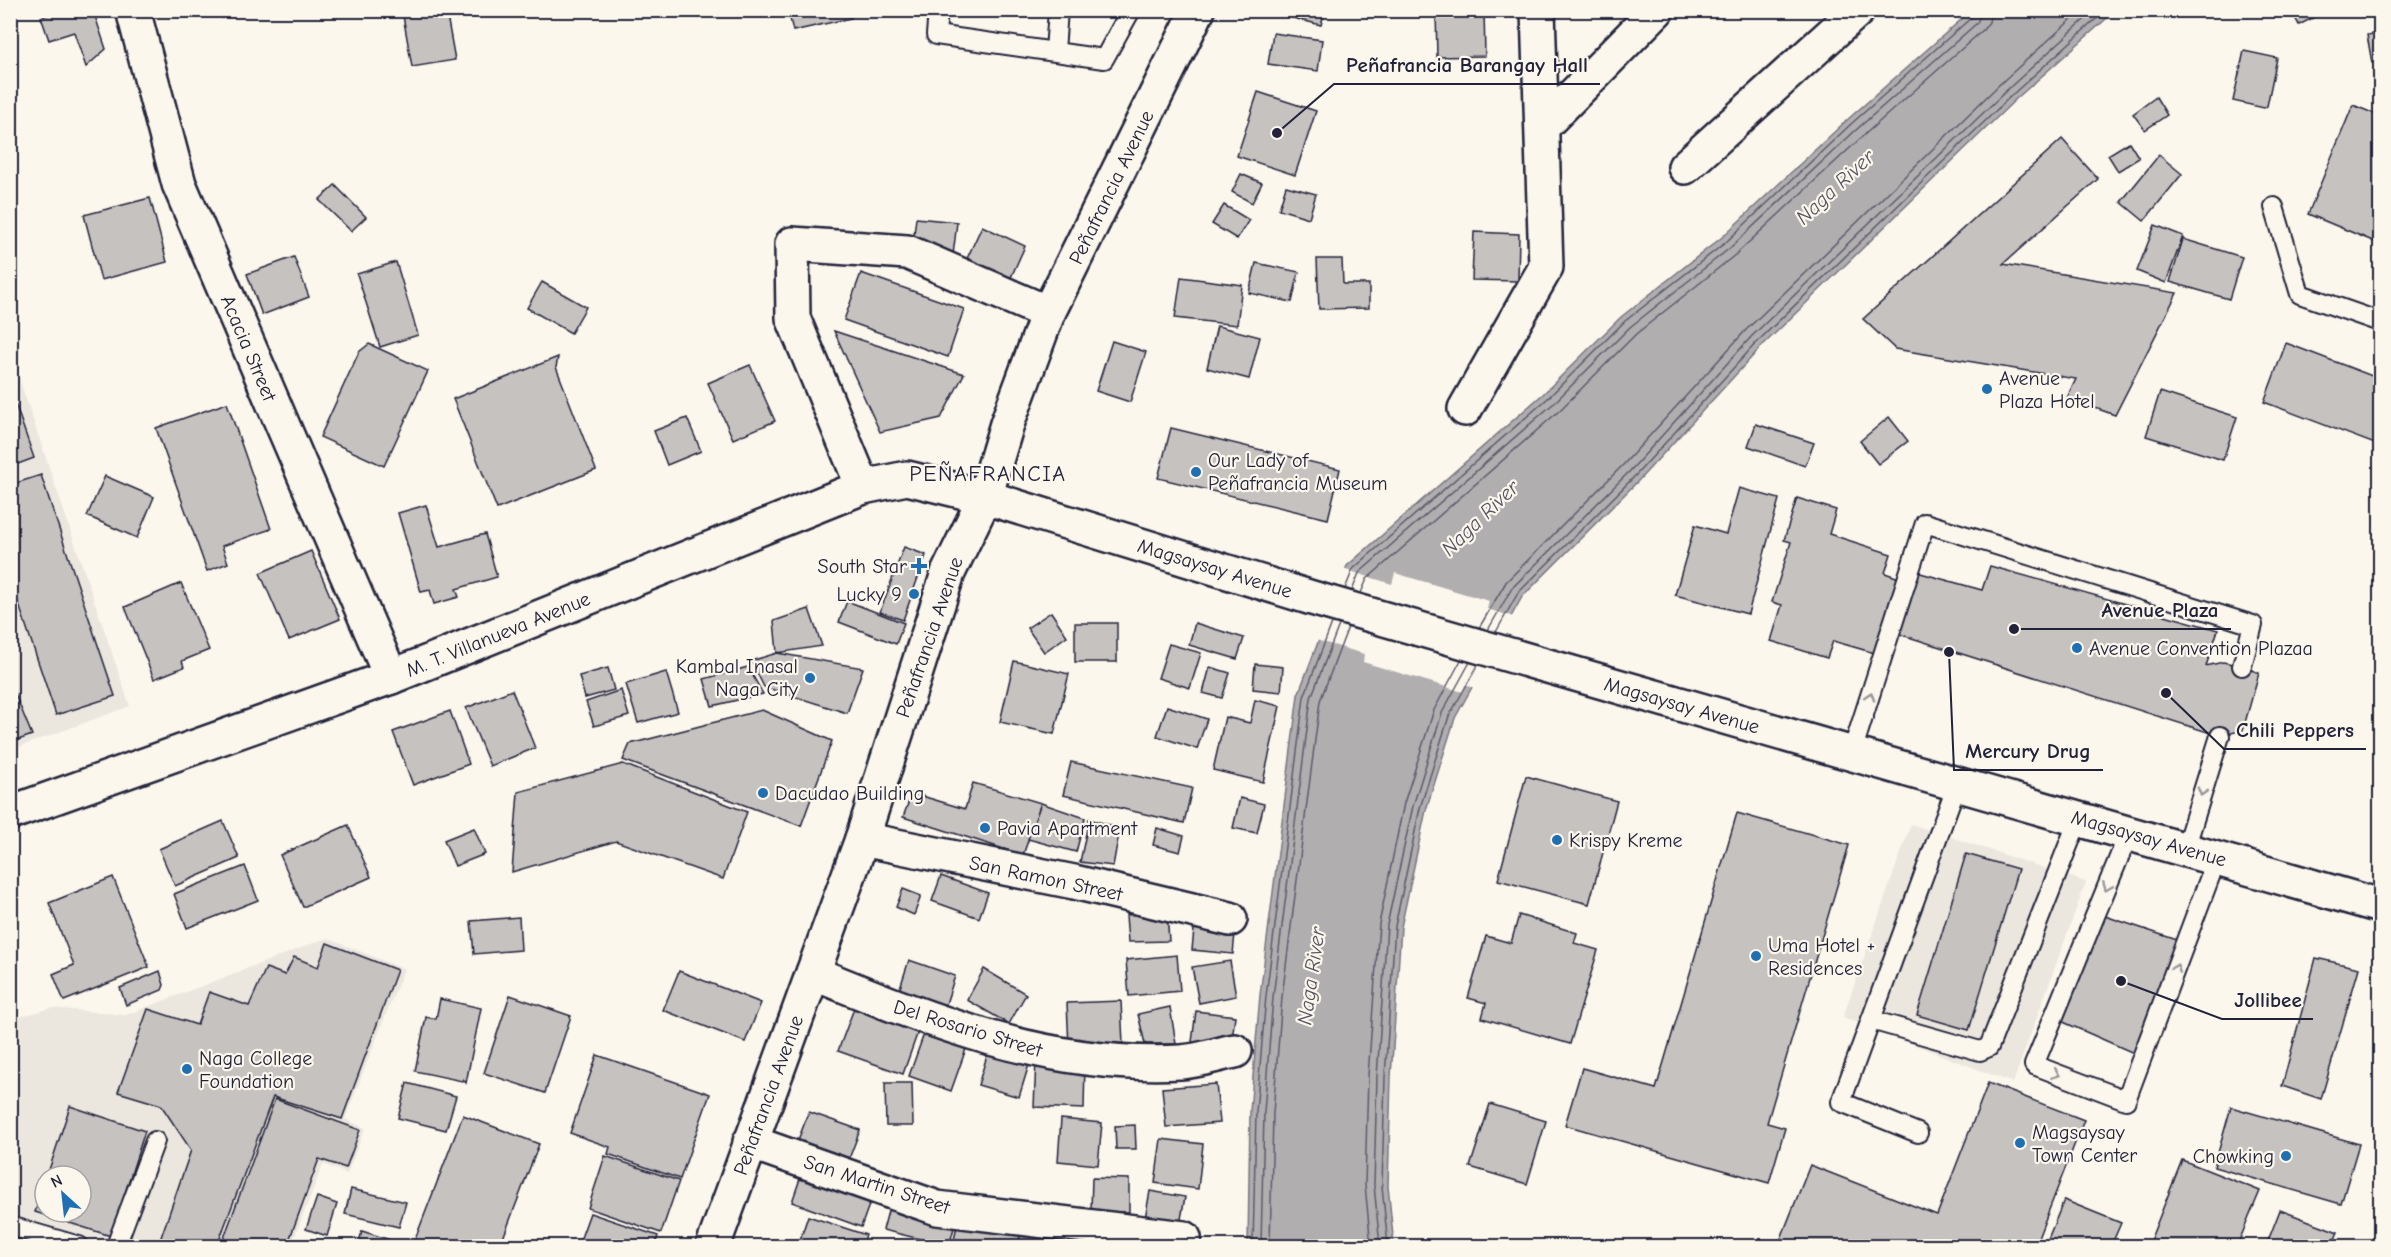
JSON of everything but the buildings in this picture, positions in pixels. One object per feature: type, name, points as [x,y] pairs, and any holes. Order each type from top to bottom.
[{"type":"main road","name":"Acacia Street","points":[[133,10],[180,184],[391,677]]},
{"type":"main road","name":"Peñafrancia Avenue","points":[[712,1246],[862,839],[948,573],[985,497],[1007,424],[1048,313],[1198,10]]},
{"type":"main road","points":[[1465,409],[1546,267],[1538,10]]},
{"type":"main road","points":[[1543,126],[1657,10]]},
{"type":"main road","points":[[1685,167],[1858,10]]},
{"type":"main road","points":[[862,487],[794,318],[792,244],[907,252],[1048,313]]},
{"type":"main road","name":"M. T. Villanueva Avenue","points":[[10,813],[391,677],[862,487],[907,478],[985,497]]},
{"type":"main road","name":"Magsaysay Avenue","points":[[985,497],[1312,598],[2380,906]]},
{"type":"main road","name":"San Ramon Street","points":[[862,839],[1074,882],[1230,919]]},
{"type":"main road","name":"Del Rosario Street","points":[[813,973],[951,1027],[1050,1054],[1183,1062],[1235,1051]]},
{"type":"main road","name":"San Martin Street","points":[[750,1142],[936,1208],[1184,1238]]},
{"type":"lane","points":[[938,10],[936,34],[1104,59],[1131,10]]},
{"type":"lane","points":[[1054,51],[1058,10]]},
{"type":"lane","points":[[2274,207],[2300,294],[2380,322]]},
{"type":"lane","points":[[1852,752],[1925,523],[2253,625],[2242,666]]},
{"type":"lane","points":[[2185,849],[2220,736]]},
{"type":"lane","points":[[1918,1133],[1841,1102],[1957,784]]},
{"type":"lane","points":[[1870,1020],[1980,1051],[1989,1047],[2079,818]]},
{"type":"lane","points":[[2129,833],[2034,1065],[2126,1100],[2217,858]]},
{"type":"lane","points":[[116,1246],[155,1141]]},
{"type":"lane","points":[[10,1226],[79,1246]]},
{"type":"shaded area","points":[[10,352],[130,706],[11,750],[10,750]]},
{"type":"shaded area","points":[[1911,824],[2086,882],[2013,1083],[1843,1017]]},
{"type":"shaded area","name":"Naga College Foundation","points":[[327,938],[404,969],[345,1119],[365,1128],[347,1174],[323,1164],[291,1246],[11,1246],[11,1019],[52,1008],[126,1015]]},
{"type":"water","name":"Naga River","points":[[1971,11],[2115,11],[2017,98],[1762,346],[1639,480],[1522,597],[1455,718],[1426,810],[1401,927],[1391,1077],[1388,1186],[1394,1246],[1248,1246],[1250,1111],[1260,995],[1298,695],[1347,566],[1543,394],[1621,317],[1721,238],[1847,120]]},
{"type":"pier","points":[[1343,569],[1392,584],[1395,573],[1489,601],[1487,609],[1514,617],[1475,688],[1465,685],[1463,692],[1363,662],[1364,654],[1316,640]]},
{"type":"place","name":"Peñafrancia Barangay Hall","points":[[1277,133]]},
{"type":"place","name":"Avenue Plaza Hotel","points":[[1987,389]]},
{"type":"place","name":"Our Lady of Peñafrancia Museum","points":[[1196,472]]},
{"type":"place","name":"South Star","points":[[919,566]]},
{"type":"place","name":"Lucky 9","points":[[914,594]]},
{"type":"place","name":"Avenue Plaza","points":[[2014,629]]},
{"type":"place","name":"Avenue Convention Plazaa","points":[[2077,648]]},
{"type":"place","name":"Mercury Drug","points":[[1949,652]]},
{"type":"place","name":"Kambal Inasal Naga City","points":[[810,678]]},
{"type":"place","name":"Chili Peppers","points":[[2166,693]]},
{"type":"place","name":"Dacudao Building","points":[[763,793]]},
{"type":"place","name":"Pavia Apartment","points":[[985,828]]},
{"type":"place","name":"Krispy Kreme","points":[[1557,840]]},
{"type":"place","name":"Uma Hotel + Residences","points":[[1756,956]]},
{"type":"place","name":"Jollibee","points":[[2121,981]]},
{"type":"place","name":"Naga College Foundation","points":[[187,1069]]},
{"type":"place","name":"Magsaysay Town Center","points":[[2020,1143]]},
{"type":"place","name":"Chowking","points":[[2286,1156]]},
{"type":"district","name":"PEÑAFRANCIA","points":[[988,473]]}]
